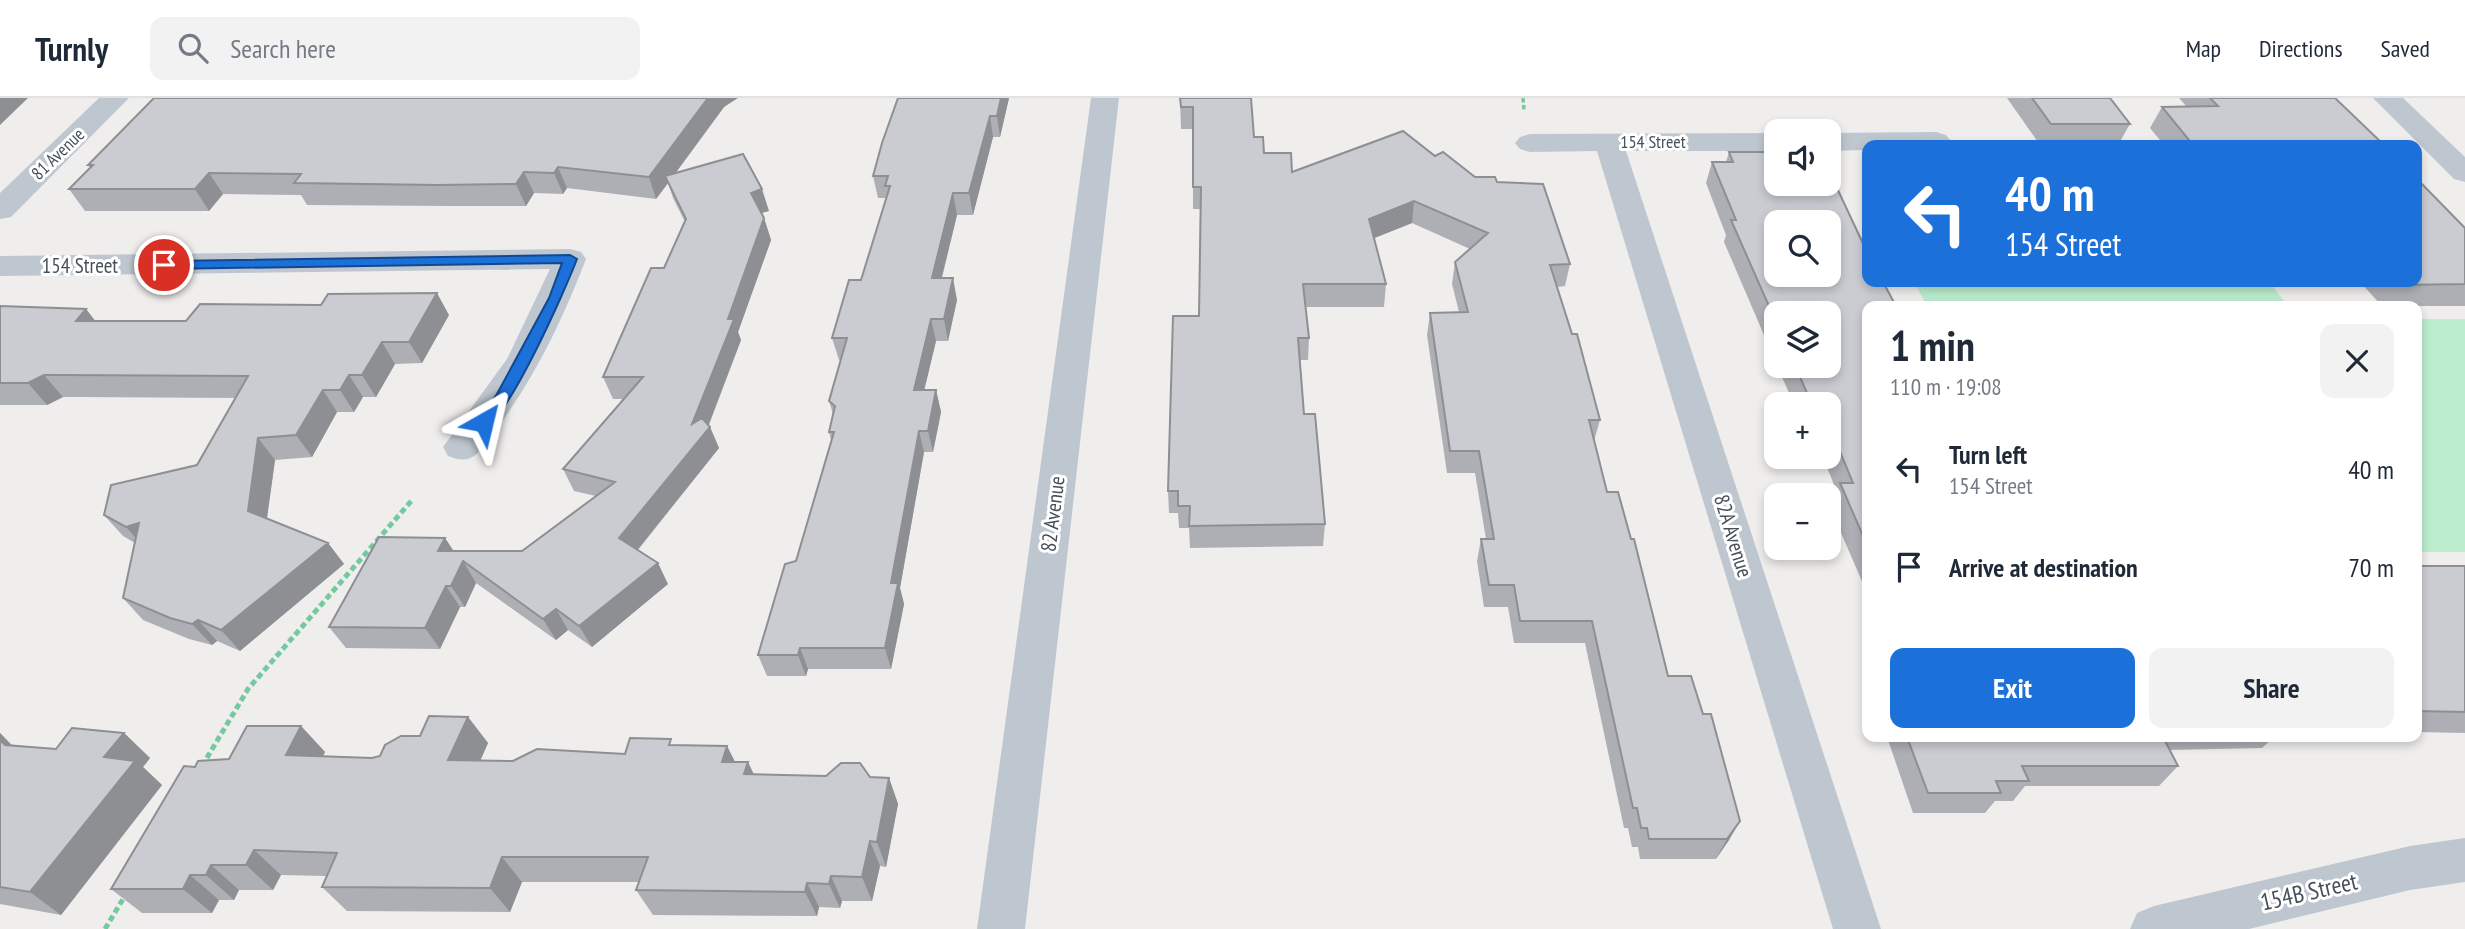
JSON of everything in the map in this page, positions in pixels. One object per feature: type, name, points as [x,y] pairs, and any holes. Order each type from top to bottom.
[{"type":"street","name":"81 Avenue","points":[[0,210],[116,98]]},
{"type":"street","name":"82 Avenue","points":[[1000,929],[1105,98]]},
{"type":"street","points":[[2387,98],[2465,173]]},
{"type":"street","name":"154 Street","points":[[1530,143],[1764,142]]},
{"type":"street","points":[[1841,142],[1862,142]]},
{"type":"street","name":"82A Avenue","points":[[1609,143],[1857,929]]},
{"type":"street","name":"154 Street","points":[[0,267],[570,259],[555,298],[503,397],[461,447]]},
{"type":"street","name":"154B Street","points":[[2154,929],[2410,868],[2465,860]]},
{"type":"path","points":[[1523,98],[1524,110]]},
{"type":"path","points":[[198,773],[248,689],[413,499]]},
{"type":"path","points":[[105,929],[134,881]]},
{"type":"green space","points":[[1917,287],[2273,287],[2284,301],[1924,301]]},
{"type":"green space","points":[[2422,319],[2465,319],[2465,552],[2422,552]]},
{"type":"building","points":[[154,98],[708,98],[649,177],[558,167],[554,173],[524,172],[516,184],[438,185],[294,183],[301,174],[209,173],[195,189],[69,189],[93,165],[88,165]]},
{"type":"building","points":[[898,98],[1001,98],[997,116],[990,116],[969,193],[953,193],[932,278],[953,278],[944,319],[931,319],[914,390],[936,390],[928,431],[919,431],[891,583],[898,583],[885,648],[800,648],[798,655],[758,655],[785,564],[796,561],[834,432],[829,432],[835,406],[829,401],[847,338],[832,338],[849,280],[861,280],[890,186],[885,186],[888,176],[873,176]]},
{"type":"building","points":[[1180,98],[1251,98],[1254,137],[1263,137],[1264,153],[1291,153],[1292,172],[1403,131],[1435,156],[1443,152],[1475,177],[1495,177],[1497,182],[1543,184],[1570,264],[1550,265],[1572,334],[1577,334],[1600,420],[1589,420],[1607,492],[1618,492],[1631,539],[1634,539],[1668,676],[1691,676],[1703,714],[1711,714],[1740,821],[1727,839],[1649,839],[1647,828],[1641,828],[1637,808],[1633,808],[1592,621],[1520,621],[1514,585],[1489,585],[1481,539],[1494,539],[1479,451],[1450,451],[1430,313],[1468,312],[1455,262],[1488,233],[1414,201],[1369,219],[1386,284],[1303,284],[1309,338],[1298,338],[1304,414],[1315,414],[1325,524],[1189,526],[1190,506],[1178,506],[1178,491],[1168,491],[1173,316],[1199,316],[1201,187],[1193,187],[1193,107],[1181,107]]},
{"type":"building","points":[[2032,98],[2110,98],[2130,124],[2051,124]]},
{"type":"building","points":[[2210,98],[2335,98],[2379,140],[2189,140],[2162,107],[2218,106]]},
{"type":"building","points":[[1729,152],[1764,152],[1764,196],[1841,196],[1862,241],[1862,287],[1886,287],[1893,301],[1862,301],[1862,534],[1841,485],[1841,483],[1853,483],[1841,454],[1841,392],[1807,392],[1800,378],[1841,378],[1841,301],[1767,301],[1731,220],[1736,220],[1712,162],[1733,162]]},
{"type":"building","points":[[743,154],[762,189],[751,193],[764,218],[728,319],[734,319],[692,424],[702,418],[710,427],[619,538],[658,563],[579,626],[556,609],[543,619],[463,561],[451,586],[446,586],[425,628],[329,627],[379,537],[445,538],[438,551],[522,551],[615,482],[563,469],[643,377],[603,377],[651,268],[664,268],[686,219],[665,176]]},
{"type":"building","points":[[2422,184],[2465,228],[2465,284],[2422,285]]},
{"type":"building","points":[[437,293],[409,342],[382,342],[362,375],[349,375],[340,390],[323,390],[296,435],[258,438],[248,511],[328,543],[221,630],[198,620],[192,624],[170,618],[123,598],[139,523],[126,527],[104,515],[111,485],[197,465],[248,376],[44,375],[28,383],[0,383],[0,306],[86,309],[76,321],[186,321],[200,304],[321,305],[328,294]]},
{"type":"building","points":[[2422,566],[2465,566],[2465,712],[2422,711]]},
{"type":"building","points":[[429,716],[468,717],[448,760],[513,761],[537,749],[625,754],[630,738],[671,739],[669,745],[727,746],[722,762],[748,762],[744,774],[826,776],[841,763],[860,763],[870,777],[889,778],[877,842],[870,841],[862,877],[831,876],[829,884],[807,883],[805,892],[636,890],[648,857],[502,857],[490,888],[322,887],[337,853],[254,850],[246,865],[211,865],[206,875],[190,875],[183,889],[111,889],[184,766],[195,767],[198,761],[229,759],[247,726],[301,726],[286,755],[372,758],[380,756],[385,745],[401,736],[420,736]]},
{"type":"building","points":[[72,728],[124,733],[104,757],[135,761],[30,892],[0,887],[0,740],[5,745],[56,749]]},
{"type":"building","points":[[1909,742],[2166,742],[2178,766],[2022,766],[2029,781],[1996,781],[2001,793],[1928,793]]},
{"type":"route","points":[[164,265],[570,259],[555,298],[503,397],[484,422]]}]
